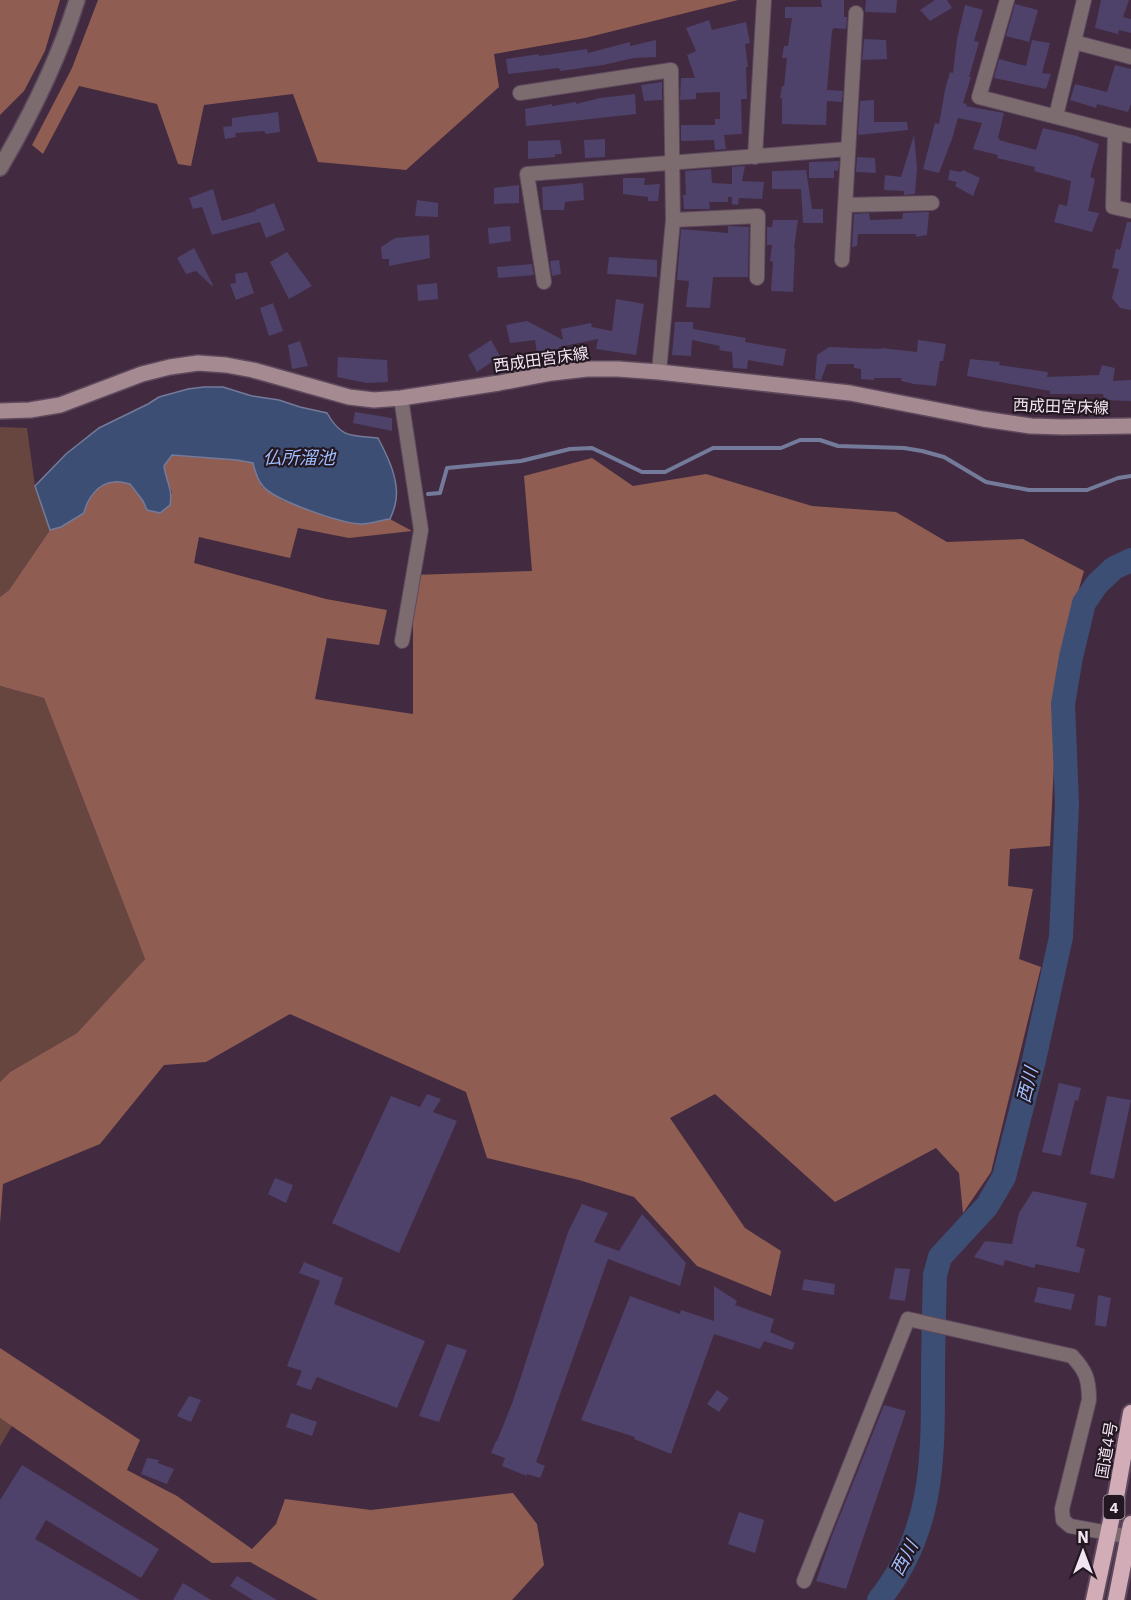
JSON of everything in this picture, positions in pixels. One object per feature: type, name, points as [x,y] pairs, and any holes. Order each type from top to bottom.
[{"type":"highway","name":"国道4号","points":[[1094,1600],[1131,1413]]},
{"type":"highway","name":"4","points":[[1116,1600],[1130,1533]]},
{"type":"main road","name":"西成田宮床線","points":[[0,411],[30,410],[60,405],[142,374],[198,363],[253,370],[350,397],[374,400],[500,384],[552,373],[587,369],[618,369],[850,393],[1031,426],[1062,428],[1131,426]]},
{"type":"street","points":[[0,168],[40,94],[68,29],[77,0]]},
{"type":"street","points":[[754,157],[764,0]]},
{"type":"street","points":[[1007,0],[980,97],[1131,136]]},
{"type":"street","points":[[1056,116],[1084,0]]},
{"type":"street","points":[[842,260],[856,13]]},
{"type":"street","points":[[1074,42],[1131,57]]},
{"type":"street","points":[[520,93],[671,70],[673,220],[659,372]]},
{"type":"street","points":[[1115,132],[1113,207],[1131,211]]},
{"type":"street","points":[[544,282],[527,174],[848,149]]},
{"type":"street","points":[[845,205],[933,203]]},
{"type":"street","points":[[673,220],[758,216],[757,278]]},
{"type":"street","points":[[401,398],[421,530],[402,641]]},
{"type":"street","points":[[804,1581],[908,1319],[1072,1356],[1084,1369],[1089,1384],[1089,1400],[1062,1509],[1064,1520],[1070,1526],[1108,1533],[1130,1533]]},
{"type":"shaded area","points":[[0,0],[60,0],[45,51],[24,91],[0,115]]},
{"type":"shaded area","points":[[98,0],[738,0],[585,38],[494,54],[499,87],[406,170],[318,162],[293,94],[204,105],[191,166],[178,164],[157,104],[79,86],[43,154],[32,145],[72,68]]},
{"type":"shaded area","points":[[0,427],[27,428],[35,486],[50,530],[9,590],[0,597]]},
{"type":"shaded area","points":[[171,455],[254,463],[262,487],[282,500],[323,515],[361,524],[390,519],[412,531],[349,538],[298,528],[290,558],[199,537],[194,563],[326,599],[387,610],[379,645],[327,638],[315,699],[413,714],[413,575],[532,571],[524,476],[592,458],[633,486],[706,474],[812,506],[896,512],[947,542],[1023,539],[1084,571],[1059,659],[1050,846],[1010,849],[1008,886],[1033,889],[1019,959],[1041,967],[991,1172],[963,1213],[959,1173],[936,1148],[835,1202],[715,1094],[670,1118],[745,1228],[781,1251],[771,1296],[697,1266],[634,1197],[579,1180],[487,1158],[466,1092],[290,1014],[206,1062],[164,1065],[100,1144],[3,1184],[0,1224],[0,1082],[10,1072],[77,1033],[145,959],[44,698],[0,686],[0,597],[9,590],[50,530],[61,527],[83,513],[90,498],[103,485],[116,482],[129,484],[143,501],[147,510],[172,493],[164,466]]},
{"type":"shaded area","points":[[0,686],[44,698],[145,959],[77,1033],[10,1072],[0,1082]]},
{"type":"shaded area","points":[[0,1348],[140,1440],[127,1470],[177,1496],[252,1549],[276,1524],[285,1499],[371,1510],[513,1493],[537,1524],[544,1565],[512,1600],[318,1600],[250,1562],[212,1563],[0,1418]]},
{"type":"shaded area","points":[[0,1418],[12,1426],[0,1446]]},
{"type":"water","name":"仏所溜池","points":[[204,387],[223,387],[327,413],[343,432],[354,436],[378,438],[395,479],[395,505],[390,519],[362,524],[325,516],[293,504],[268,491],[259,480],[253,463],[172,455],[164,466],[170,489],[170,505],[160,513],[147,510],[130,484],[114,482],[103,485],[94,493],[84,513],[61,527],[50,530],[35,486],[66,454],[99,428],[159,397]]},
{"type":"building","points":[[821,0],[844,0],[844,17],[847,17],[846,29],[833,28],[832,30],[827,90],[843,91],[842,102],[827,101],[826,125],[782,124],[782,98],[780,98],[782,86],[784,86],[787,58],[782,58],[784,46],[788,46],[792,18],[785,18],[785,7],[822,7]]},
{"type":"building","points":[[866,0],[897,0],[896,13],[865,12]]},
{"type":"building","points":[[935,0],[947,0],[952,8],[930,21],[920,10]]},
{"type":"building","points":[[1101,0],[1129,0],[1123,17],[1131,19],[1131,33],[1119,30],[1118,34],[1095,28]]},
{"type":"building","points":[[1015,4],[1038,10],[1029,42],[1006,36]]},
{"type":"building","points":[[965,5],[983,10],[974,41],[979,42],[963,103],[967,104],[966,106],[1004,113],[999,140],[1036,150],[1043,128],[1099,144],[1090,177],[1095,179],[1088,211],[1099,213],[1092,232],[1054,222],[1059,204],[1067,206],[1071,181],[1034,171],[1035,167],[997,158],[998,155],[973,149],[982,123],[958,118],[939,173],[923,169],[935,123],[939,124],[950,72],[953,73],[957,39]]},
{"type":"building","points":[[709,20],[712,30],[746,22],[750,43],[745,44],[748,67],[746,67],[747,99],[741,99],[742,134],[724,135],[726,149],[715,150],[714,140],[681,141],[681,125],[715,125],[715,119],[720,119],[720,92],[696,93],[696,99],[680,100],[681,78],[695,78],[687,55],[696,51],[686,28]]},
{"type":"building","points":[[864,39],[886,40],[887,59],[862,60]]},
{"type":"building","points":[[656,40],[656,57],[634,58],[560,71],[559,68],[508,74],[506,59],[587,49],[588,53],[630,42],[630,46]]},
{"type":"building","points":[[1032,40],[1050,43],[1042,73],[1051,74],[1046,89],[994,78],[999,59],[1026,66]]},
{"type":"building","points":[[1115,65],[1131,69],[1131,104],[1128,112],[1097,104],[1096,108],[1070,100],[1075,84],[1107,92]]},
{"type":"building","points":[[662,82],[662,100],[644,101],[641,85]]},
{"type":"building","points":[[635,94],[636,114],[526,126],[525,109],[552,104],[552,106],[576,102],[576,104],[600,98]]},
{"type":"building","points":[[874,100],[874,122],[907,122],[908,130],[858,135],[860,101]]},
{"type":"building","points":[[278,112],[280,132],[235,133],[236,137],[225,139],[223,127],[232,126],[232,118]]},
{"type":"building","points":[[914,135],[917,168],[915,194],[904,195],[904,191],[884,190],[885,175],[901,177]]},
{"type":"building","points":[[605,139],[605,157],[585,158],[584,140]]},
{"type":"building","points":[[560,140],[562,154],[555,154],[555,157],[528,159],[528,141]]},
{"type":"building","points":[[857,157],[875,158],[876,173],[856,172]]},
{"type":"building","points":[[839,161],[838,171],[834,170],[834,178],[809,178],[809,162]]},
{"type":"building","points":[[745,166],[742,181],[764,182],[762,199],[739,198],[738,205],[732,204],[732,197],[728,197],[728,202],[709,202],[710,209],[684,209],[685,171],[711,169],[712,183],[732,184],[732,167]]},
{"type":"building","points":[[806,170],[812,209],[823,209],[823,223],[803,223],[801,189],[772,189],[772,171]]},
{"type":"building","points":[[950,170],[961,172],[963,170],[980,178],[973,196],[955,186],[957,182],[948,180]]},
{"type":"building","points":[[623,178],[645,178],[644,185],[660,184],[658,201],[648,201],[648,197],[623,194]]},
{"type":"building","points":[[583,183],[584,200],[565,202],[564,210],[543,210],[542,187]]},
{"type":"building","points":[[519,185],[519,203],[494,204],[494,188]]},
{"type":"building","points":[[213,189],[222,221],[274,203],[285,230],[266,238],[260,222],[212,235],[202,207],[193,209],[189,198]]},
{"type":"building","points":[[417,200],[438,203],[438,217],[415,216]]},
{"type":"building","points":[[929,212],[927,235],[916,237],[916,234],[858,234],[857,246],[852,247],[854,214],[869,213],[870,220],[902,219],[903,213]]},
{"type":"building","points":[[773,220],[798,220],[794,248],[793,292],[771,291],[772,245],[767,245],[767,227],[772,227]]},
{"type":"building","points":[[1127,222],[1131,222],[1131,310],[1120,308],[1112,298],[1119,269],[1112,268],[1116,249],[1120,250]]},
{"type":"building","points":[[510,226],[511,241],[489,244],[488,228]]},
{"type":"building","points":[[728,226],[749,227],[748,277],[713,277],[710,308],[686,307],[689,281],[677,280],[681,229],[728,233]]},
{"type":"building","points":[[429,235],[430,258],[389,266],[389,259],[382,259],[381,247],[395,238]]},
{"type":"building","points":[[194,248],[212,286],[196,271],[186,274],[177,258]]},
{"type":"building","points":[[287,252],[312,286],[289,299],[270,262]]},
{"type":"building","points":[[609,257],[657,260],[657,277],[607,274]]},
{"type":"building","points":[[559,260],[561,274],[552,276],[550,261]]},
{"type":"building","points":[[532,264],[534,275],[498,278],[497,267]]},
{"type":"building","points":[[247,272],[254,293],[236,300],[230,284],[236,283],[235,274]]},
{"type":"building","points":[[437,283],[438,299],[418,301],[417,285]]},
{"type":"building","points":[[616,299],[644,304],[636,355],[596,349],[598,339],[559,347],[559,357],[538,359],[535,340],[510,343],[506,325],[527,321],[563,340],[561,329],[591,323],[592,327],[612,331]]},
{"type":"building","points":[[273,303],[283,331],[269,336],[260,308]]},
{"type":"building","points":[[675,322],[693,322],[693,329],[746,338],[745,342],[786,349],[783,366],[748,360],[747,369],[733,368],[732,352],[719,350],[720,346],[692,340],[691,356],[672,355]]},
{"type":"building","points":[[491,340],[500,356],[477,372],[468,355]]},
{"type":"building","points":[[918,340],[946,344],[943,361],[940,361],[936,386],[901,381],[902,378],[861,379],[861,369],[854,368],[854,364],[827,364],[821,380],[815,379],[817,355],[829,347],[881,348],[917,352]]},
{"type":"building","points":[[300,341],[308,366],[292,369],[288,345]]},
{"type":"building","points":[[338,357],[387,360],[388,382],[367,383],[337,377]]},
{"type":"building","points":[[970,359],[1000,362],[999,365],[1048,372],[1047,377],[1099,375],[1102,365],[1115,368],[1113,381],[1131,380],[1131,401],[1104,400],[1103,394],[1050,394],[1050,391],[967,376]]},
{"type":"building","points":[[355,412],[392,418],[392,431],[353,423]]},
{"type":"building","points":[[1059,1083],[1081,1088],[1078,1101],[1075,1100],[1061,1156],[1042,1152]]},
{"type":"building","points":[[427,1094],[441,1099],[433,1112],[457,1121],[399,1253],[332,1223],[391,1096],[420,1107]]},
{"type":"building","points":[[1107,1096],[1131,1100],[1114,1179],[1090,1174]]},
{"type":"building","points":[[275,1178],[293,1185],[286,1203],[268,1194]]},
{"type":"building","points":[[1033,1191],[1087,1203],[1076,1246],[1085,1249],[1079,1273],[1036,1264],[1034,1268],[1005,1260],[1003,1266],[974,1257],[985,1241],[1012,1244],[1019,1213]]},
{"type":"building","points":[[582,1204],[608,1213],[594,1242],[619,1251],[642,1214],[686,1263],[680,1286],[608,1259],[536,1462],[545,1466],[540,1478],[527,1474],[527,1476],[502,1466],[505,1458],[491,1453],[513,1401],[568,1232]]},
{"type":"building","points":[[304,1262],[343,1278],[334,1304],[425,1341],[397,1408],[317,1377],[311,1390],[296,1385],[302,1371],[287,1366],[320,1281],[299,1273]]},
{"type":"building","points":[[895,1268],[910,1269],[905,1301],[889,1299]]},
{"type":"building","points":[[804,1279],[835,1284],[834,1295],[802,1290]]},
{"type":"building","points":[[714,1286],[737,1301],[735,1305],[774,1319],[770,1332],[795,1343],[792,1350],[764,1341],[760,1349],[714,1334],[671,1454],[634,1439],[635,1437],[581,1420],[630,1296],[680,1314],[681,1310],[714,1321]]},
{"type":"building","points":[[1038,1287],[1075,1294],[1071,1310],[1034,1302]]},
{"type":"building","points":[[1098,1295],[1111,1298],[1106,1327],[1095,1325]]},
{"type":"building","points":[[447,1344],[467,1350],[439,1422],[419,1416]]},
{"type":"building","points":[[717,1390],[729,1398],[719,1412],[707,1404]]},
{"type":"building","points":[[189,1396],[201,1400],[191,1422],[177,1416]]},
{"type":"building","points":[[884,1405],[906,1411],[846,1589],[816,1581],[831,1538]]},
{"type":"building","points":[[291,1413],[317,1422],[312,1436],[286,1427]]},
{"type":"building","points":[[147,1458],[159,1460],[158,1463],[174,1469],[167,1484],[141,1474]]},
{"type":"building","points":[[22,1465],[159,1549],[141,1578],[46,1520],[35,1539],[140,1600],[0,1600],[0,1500]]},
{"type":"building","points":[[739,1512],[764,1520],[755,1553],[728,1544]]},
{"type":"building","points":[[237,1576],[277,1600],[253,1600],[230,1586]]},
{"type":"building","points":[[183,1583],[211,1600],[173,1600]]},
{"type":"waterway","points":[[428,494],[440,493],[447,468],[521,461],[570,449],[592,448],[642,472],[665,472],[713,448],[781,448],[800,440],[820,440],[838,446],[904,448],[922,451],[944,457],[986,482],[1029,490],[1087,490],[1118,478],[1131,476]]},
{"type":"waterway","name":"西川","points":[[879,1600],[897,1575],[910,1549],[920,1523],[926,1496],[932,1440],[935,1275],[940,1257],[987,1206],[1004,1177],[1034,1060],[1061,937],[1067,804],[1063,704],[1084,603],[1097,584],[1114,568],[1131,560]]}]
